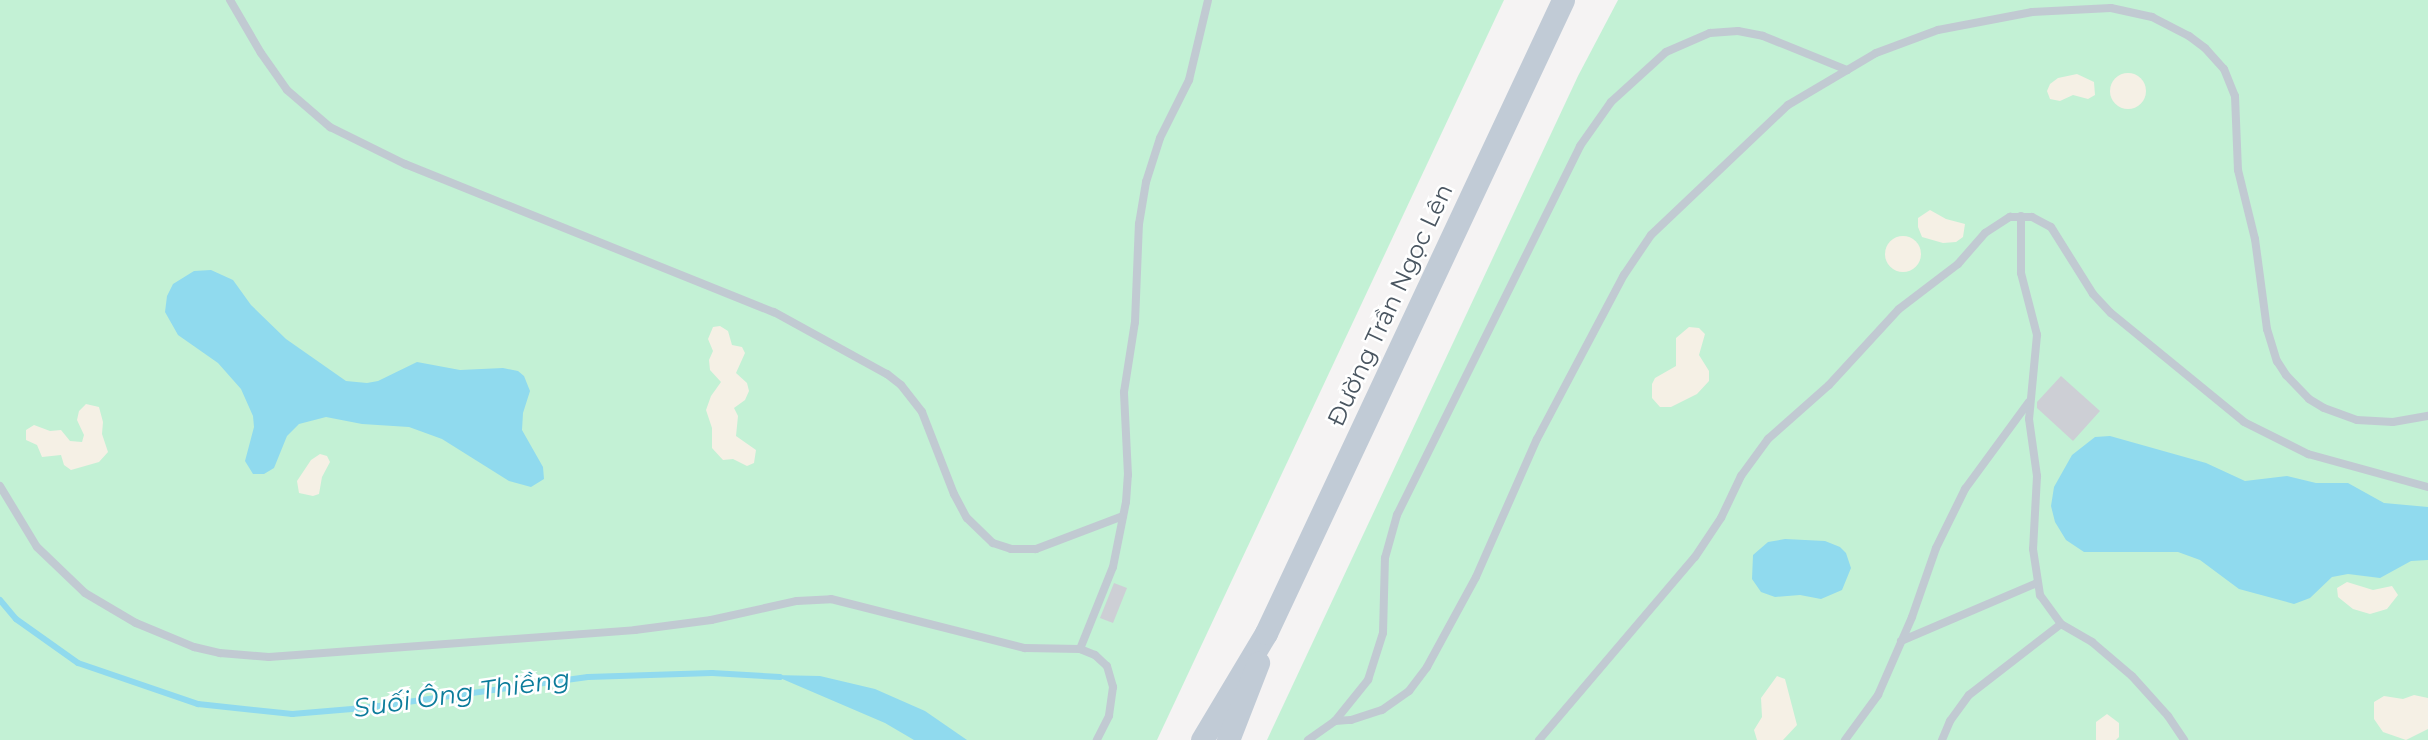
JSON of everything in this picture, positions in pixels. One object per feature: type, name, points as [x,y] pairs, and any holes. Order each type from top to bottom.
[{"type":"street","name":"Đường Trần Ngọc Lên","points":[[1202,740],[1266,633],[1563,0]]},
{"type":"street","name":"Đường Trần Ngọc Lên","points":[[1228,740],[1254,678],[1266,633]]},
{"type":"lane","points":[[230,0],[261,53],[287,90],[330,127],[428,173],[774,312],[887,374],[901,385],[922,412],[954,494],[967,518],[993,543],[1011,549],[1036,549],[1123,516]]},
{"type":"lane","points":[[1080,649],[1108,585],[1123,516],[1128,475],[1124,392],[1136,312],[1141,205],[1152,159],[1195,61],[1208,0]]},
{"type":"lane","points":[[1335,721],[1351,720],[1382,710],[1419,680],[1476,577],[1537,439],[1624,275],[1651,235],[1766,124],[1812,89],[1897,43],[1928,32],[2045,10],[2091,7],[2132,11],[2171,25],[2189,36],[2216,58],[2231,82],[2235,96],[2238,170],[2255,239],[2267,329],[2277,361],[2286,375],[2309,399],[2324,408],[2357,420],[2393,422],[2428,416]]},
{"type":"lane","points":[[1308,740],[1335,721],[1364,687],[1380,649],[1385,558],[1397,515],[1580,146],[1594,123],[1630,82],[1658,58],[1683,42],[1710,33],[1738,31],[1763,36],[1846,70]]},
{"type":"lane","points":[[2021,216],[2021,273],[2037,335],[2029,402],[2037,475],[2032,550],[2036,583],[2045,606],[2061,624],[2092,642],[2132,676],[2168,716],[2184,740]]},
{"type":"lane","points":[[1539,740],[1695,557],[1721,518],[1741,476],[1768,439],[1829,385],[1899,309],[1958,264],[2000,221],[2021,216],[2032,217],[2051,227],[2093,294],[2111,313],[2244,422],[2308,454],[2428,487]]},
{"type":"lane","points":[[1845,740],[1878,695],[1949,518],[1980,465],[2029,402]]},
{"type":"lane","points":[[0,486],[37,547],[85,593],[136,623],[194,647],[220,653],[269,657],[635,630],[711,620],[814,599],[847,601],[1025,648],[1080,649],[1102,659],[1112,680],[1109,716],[1097,740]]},
{"type":"lane","points":[[1901,641],[2036,583]]},
{"type":"lane","points":[[1942,740],[1950,721],[1969,695],[2061,624]]},
{"type":"green space","points":[[0,0],[1504,0],[1157,740],[0,740]]},
{"type":"green space","points":[[1618,0],[2428,0],[2428,740],[1267,740],[1578,76]]},
{"type":"sand","points":[[2128,73],[2141,78],[2146,91],[2141,104],[2128,109],[2115,104],[2110,91],[2115,78]]},
{"type":"sand","points":[[2077,74],[2094,82],[2095,95],[2088,99],[2073,95],[2060,101],[2050,99],[2047,91],[2050,84],[2058,78]]},
{"type":"sand","points":[[1930,210],[1946,219],[1965,224],[1963,237],[1956,242],[1943,243],[1922,237],[1918,218]]},
{"type":"sand","points":[[1903,236],[1916,241],[1921,254],[1916,267],[1903,272],[1890,267],[1885,254],[1890,241]]},
{"type":"sand","points":[[720,326],[728,331],[732,345],[742,347],[745,353],[736,373],[747,383],[749,391],[745,400],[734,408],[738,416],[736,436],[756,450],[754,463],[747,466],[733,459],[723,460],[712,448],[712,428],[706,410],[711,396],[721,382],[710,370],[709,360],[713,351],[708,339],[713,327]]},
{"type":"sand","points":[[1689,327],[1699,328],[1705,334],[1699,355],[1709,371],[1709,381],[1697,394],[1671,407],[1660,407],[1652,398],[1652,384],[1655,378],[1676,366],[1676,338]]},
{"type":"sand","points":[[86,404],[99,407],[103,422],[102,434],[108,452],[99,462],[71,470],[64,465],[61,455],[42,457],[37,445],[26,440],[26,430],[34,425],[50,431],[61,430],[70,441],[82,442],[84,435],[77,420],[79,411]]},
{"type":"sand","points":[[320,454],[327,456],[330,462],[322,477],[319,494],[313,496],[299,493],[297,481],[311,460]]},
{"type":"sand","points":[[2347,582],[2373,590],[2392,586],[2398,595],[2387,609],[2370,614],[2353,609],[2338,597],[2337,588]]},
{"type":"sand","points":[[1777,676],[1785,679],[1797,725],[1783,740],[1757,740],[1754,730],[1762,717],[1761,698]]},
{"type":"sand","points":[[2414,695],[2428,698],[2428,729],[2406,740],[2383,732],[2374,719],[2374,702],[2384,696],[2403,699]]},
{"type":"sand","points":[[2107,714],[2119,723],[2119,737],[2116,740],[2096,740],[2096,722]]},
{"type":"water","points":[[211,270],[233,280],[251,305],[286,339],[346,381],[378,381],[417,362],[460,370],[503,368],[518,371],[524,376],[530,391],[523,413],[522,430],[543,467],[544,479],[531,487],[509,481],[442,439],[409,427],[362,424],[326,417],[299,424],[287,436],[274,468],[264,474],[253,474],[245,461],[254,427],[253,416],[241,389],[218,363],[178,335],[165,312],[167,296],[173,284],[194,271]]},
{"type":"water","points":[[2110,436],[2206,463],[2245,481],[2287,476],[2316,483],[2348,483],[2384,503],[2428,507],[2428,560],[2411,561],[2380,578],[2348,574],[2332,577],[2310,598],[2294,604],[2239,589],[2200,560],[2178,552],[2084,552],[2066,540],[2055,522],[2051,506],[2054,487],[2072,455],[2095,437]]},
{"type":"water","points":[[1785,539],[1825,541],[1840,547],[1846,553],[1851,568],[1842,590],[1821,599],[1800,595],[1775,597],[1761,592],[1752,579],[1753,555],[1768,542]]},
{"type":"water","points":[[773,675],[820,676],[875,689],[925,711],[967,740],[914,740],[885,723]]},
{"type":"building","points":[[2061,376],[2100,411],[2073,441],[2037,408],[2037,402]]},
{"type":"building","points":[[1114,583],[1127,588],[1113,623],[1100,618]]},
{"type":"waterway","name":"Suối Ông Thiềng","points":[[0,600],[16,619],[78,663],[198,704],[292,714],[364,708],[588,677],[712,673],[780,677]]}]
